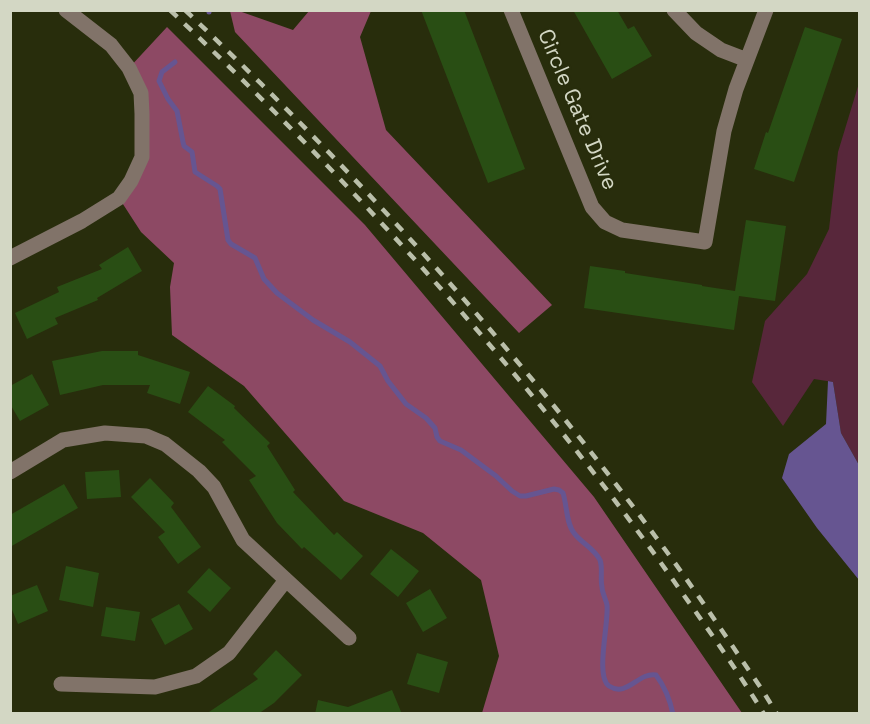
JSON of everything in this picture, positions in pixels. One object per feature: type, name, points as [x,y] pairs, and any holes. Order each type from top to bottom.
[{"type":"street","points":[[10,258],[82,221],[119,198],[131,181],[142,157],[141,93],[129,68],[111,45],[66,10]]},
{"type":"street","name":"Circle Gate Drive","points":[[511,10],[592,207],[605,222],[622,230],[705,242],[724,131],[736,89],[766,10]]},
{"type":"street","points":[[674,10],[696,33],[721,50],[747,60]]},
{"type":"street","points":[[10,472],[63,440],[105,433],[146,436],[165,444],[199,471],[214,487],[243,540],[349,638]]},
{"type":"street","points":[[61,684],[155,687],[196,676],[229,653],[286,580]]},
{"type":"shaded area","points":[[230,11],[239,11],[293,30],[309,11],[371,11],[360,37],[386,130],[552,305],[519,333],[235,32]]},
{"type":"shaded area","points":[[167,27],[365,225],[594,497],[742,713],[482,713],[499,656],[481,580],[423,533],[344,501],[244,386],[172,335],[170,287],[174,263],[141,232],[119,198],[131,181],[142,114],[129,68]]},
{"type":"shaded area","points":[[859,83],[859,465],[841,433],[833,382],[814,379],[783,426],[752,382],[765,321],[807,274],[829,229],[838,152]]},
{"type":"shaded area","points":[[828,381],[833,382],[841,433],[859,465],[859,580],[817,528],[782,478],[789,454],[826,424]]},
{"type":"building","points":[[421,10],[464,10],[525,169],[488,183]]},
{"type":"building","points":[[573,10],[617,10],[628,29],[634,26],[652,56],[612,79]]},
{"type":"building","points":[[805,27],[842,39],[794,182],[754,169]]},
{"type":"building","points":[[746,220],[786,226],[775,301],[739,296],[734,330],[584,308],[590,266],[735,291]]},
{"type":"building","points":[[128,247],[142,271],[97,298],[98,300],[55,318],[58,324],[27,339],[15,313],[59,292],[57,287],[102,269],[99,265]]},
{"type":"building","points":[[102,351],[138,351],[138,355],[190,372],[180,404],[147,393],[150,385],[103,385],[60,395],[52,361]]},
{"type":"building","points":[[32,374],[49,405],[20,421],[10,404],[10,386]]},
{"type":"building","points":[[208,386],[235,406],[234,408],[270,443],[267,446],[295,490],[293,492],[334,535],[337,532],[363,556],[341,580],[304,547],[302,549],[277,523],[249,480],[256,476],[222,442],[225,440],[188,412]]},
{"type":"building","points":[[119,470],[121,497],[87,499],[85,472]]},
{"type":"building","points":[[150,478],[174,503],[171,507],[201,547],[178,564],[158,537],[165,532],[131,497]]},
{"type":"building","points":[[64,484],[78,508],[10,547],[10,515]]},
{"type":"building","points":[[391,549],[419,571],[398,597],[370,574]]},
{"type":"building","points":[[66,566],[99,573],[93,607],[59,600]]},
{"type":"building","points":[[209,568],[231,588],[210,612],[187,592]]},
{"type":"building","points":[[37,585],[48,611],[18,624],[10,605],[10,596]]},
{"type":"building","points":[[430,589],[447,618],[423,632],[406,603]]},
{"type":"building","points":[[179,604],[193,629],[165,645],[151,619]]},
{"type":"building","points":[[106,607],[140,612],[135,641],[101,636]]},
{"type":"building","points":[[276,650],[302,675],[274,703],[258,714],[206,714],[258,679],[253,674]]},
{"type":"building","points":[[417,653],[448,662],[439,693],[407,684]]},
{"type":"building","points":[[392,690],[402,714],[315,714],[318,700],[348,707]]},
{"type":"waterway","points":[[175,62],[162,72],[159,81],[177,111],[184,146],[192,152],[195,172],[220,189],[228,240],[231,244],[255,258],[264,279],[277,293],[313,320],[350,342],[380,366],[388,381],[406,404],[426,418],[435,428],[440,441],[461,450],[520,496],[554,489],[563,493],[571,529],[594,552],[601,563],[602,589],[607,605],[603,661],[605,680],[609,686],[621,689],[644,677],[656,675],[667,694],[673,714]]},
{"type":"railway","points":[[170,10],[307,145],[374,215],[502,359],[621,509],[711,634],[764,714]]},
{"type":"railway","points":[[185,10],[311,134],[432,263],[490,329],[547,397],[655,536],[709,611],[777,714]]}]
